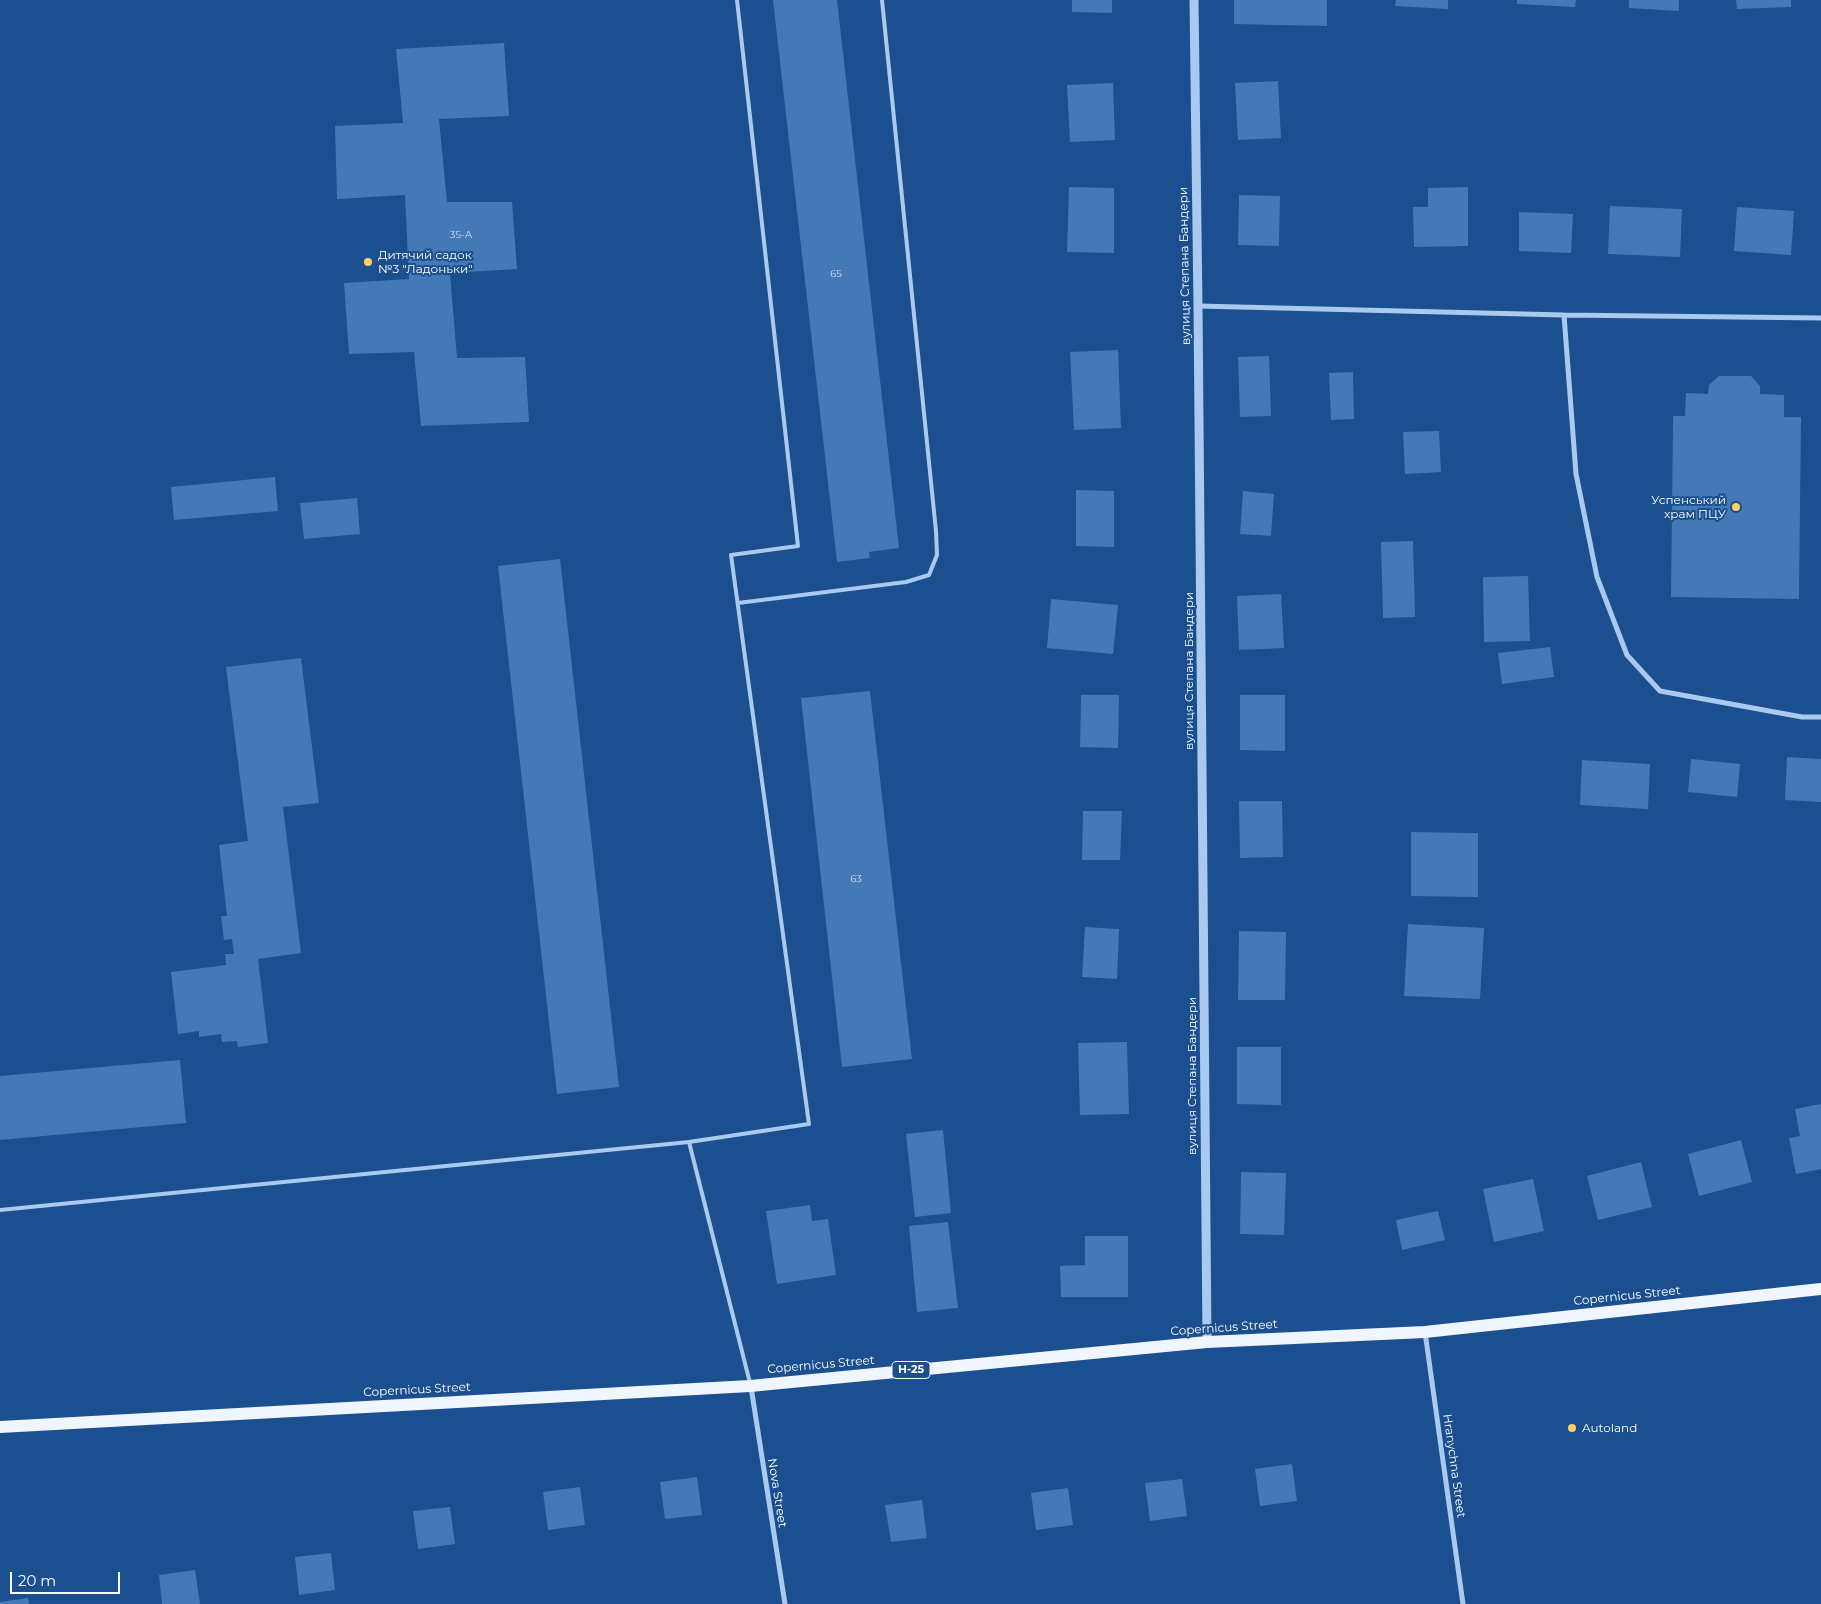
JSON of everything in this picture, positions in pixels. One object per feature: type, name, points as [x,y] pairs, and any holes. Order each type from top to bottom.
[{"type":"main road","name":"Copernicus Street","points":[[0,1427],[750,1386],[1206,1342],[1425,1332],[1821,1289]]},
{"type":"street","name":"вулиця Степана Бандери","points":[[1194,0],[1206,1342]]},
{"type":"street","points":[[1198,306],[1564,315],[1821,318]]},
{"type":"street","points":[[1564,315],[1576,474],[1597,577],[1627,655],[1660,691],[1802,717],[1821,717]]},
{"type":"street","name":"Hranychna Street","points":[[1425,1332],[1463,1604]]},
{"type":"street","name":"Nova Street","points":[[750,1386],[784,1604]]},
{"type":"lane","points":[[0,1210],[689,1142],[809,1124],[731,555],[798,546],[737,0]]},
{"type":"lane","points":[[738,604],[906,582],[928,575],[937,555],[882,0]]},
{"type":"lane","points":[[689,1142],[750,1386]]},
{"type":"building","points":[[773,0],[837,0],[899,548],[869,552],[870,558],[837,562]]},
{"type":"building","points":[[1072,0],[1112,0],[1112,13],[1072,12]]},
{"type":"building","points":[[1234,0],[1327,0],[1327,26],[1234,24]]},
{"type":"building","points":[[1396,0],[1448,0],[1448,9],[1395,6]]},
{"type":"building","points":[[1517,0],[1576,0],[1575,7],[1517,4]]},
{"type":"building","points":[[1629,0],[1679,0],[1679,11],[1629,8]]},
{"type":"building","points":[[1736,0],[1791,0],[1791,7],[1737,9]]},
{"type":"building","points":[[504,43],[509,116],[439,119],[447,202],[512,202],[517,269],[450,273],[457,358],[525,357],[529,422],[421,426],[414,352],[349,354],[344,283],[409,279],[405,195],[337,199],[335,126],[403,123],[396,49]]},
{"type":"building","points":[[1278,81],[1281,138],[1238,140],[1235,83]]},
{"type":"building","points":[[1113,83],[1115,140],[1070,142],[1067,85]]},
{"type":"building","points":[[1069,187],[1114,188],[1114,253],[1067,252]]},
{"type":"building","points":[[1468,187],[1468,246],[1414,247],[1413,207],[1428,207],[1428,188]]},
{"type":"building","points":[[1239,195],[1280,196],[1279,246],[1238,245]]},
{"type":"building","points":[[1610,206],[1682,209],[1680,257],[1608,254]]},
{"type":"building","points":[[1737,207],[1794,211],[1791,255],[1734,251]]},
{"type":"building","points":[[1519,212],[1573,214],[1571,253],[1519,251]]},
{"type":"building","points":[[1118,350],[1121,428],[1074,430],[1070,352]]},
{"type":"building","points":[[1269,356],[1271,416],[1240,417],[1238,357]]},
{"type":"building","points":[[1353,372],[1354,419],[1331,420],[1329,373]]},
{"type":"building","name":"Успенський храм ПЦУ","points":[[1719,376],[1751,376],[1760,386],[1760,394],[1784,395],[1784,417],[1801,417],[1799,599],[1671,597],[1673,416],[1685,416],[1686,393],[1708,394],[1709,385]]},
{"type":"building","points":[[1439,431],[1441,472],[1405,474],[1403,432]]},
{"type":"building","points":[[275,477],[278,511],[174,520],[171,487]]},
{"type":"building","points":[[1076,490],[1114,491],[1114,547],[1076,546]]},
{"type":"building","points":[[1243,491],[1274,494],[1271,536],[1240,534]]},
{"type":"building","points":[[357,498],[360,534],[304,539],[300,503]]},
{"type":"building","points":[[1413,541],[1415,617],[1383,618],[1381,542]]},
{"type":"building","points":[[560,559],[619,1087],[557,1094],[498,566]]},
{"type":"building","points":[[1528,576],[1530,641],[1484,642],[1483,577]]},
{"type":"building","points":[[1281,594],[1284,648],[1239,650],[1237,596]]},
{"type":"building","points":[[1051,599],[1118,605],[1113,654],[1047,648]]},
{"type":"building","points":[[1550,647],[1554,677],[1502,684],[1498,653]]},
{"type":"building","points":[[301,658],[319,803],[283,807],[301,953],[258,959],[268,1043],[238,1047],[237,1041],[222,1042],[221,1034],[199,1037],[199,1031],[178,1034],[171,972],[226,965],[225,954],[234,954],[232,939],[224,940],[221,916],[227,916],[219,845],[248,841],[226,667]]},
{"type":"building","points":[[870,691],[912,1059],[842,1067],[801,698]]},
{"type":"building","points":[[1081,695],[1119,695],[1118,748],[1080,747]]},
{"type":"building","points":[[1240,695],[1285,695],[1285,751],[1240,750]]},
{"type":"building","points":[[1787,757],[1821,759],[1821,802],[1785,800]]},
{"type":"building","points":[[1691,759],[1740,764],[1737,797],[1688,792]]},
{"type":"building","points":[[1582,760],[1650,764],[1648,809],[1580,805]]},
{"type":"building","points":[[1239,801],[1282,801],[1283,857],[1240,858]]},
{"type":"building","points":[[1083,811],[1122,811],[1120,860],[1082,860]]},
{"type":"building","points":[[1411,832],[1478,833],[1478,897],[1411,896]]},
{"type":"building","points":[[1408,924],[1484,928],[1480,999],[1404,996]]},
{"type":"building","points":[[1085,927],[1119,929],[1117,979],[1082,977]]},
{"type":"building","points":[[1239,931],[1286,932],[1285,1000],[1238,1000]]},
{"type":"building","points":[[1127,1042],[1129,1114],[1080,1115],[1078,1043]]},
{"type":"building","points":[[1237,1047],[1281,1047],[1281,1105],[1237,1104]]},
{"type":"building","points":[[180,1060],[186,1123],[0,1140],[0,1076]]},
{"type":"building","points":[[1821,1104],[1821,1169],[1796,1174],[1789,1138],[1800,1136],[1795,1109]]},
{"type":"building","points":[[943,1130],[951,1213],[915,1217],[906,1134]]},
{"type":"building","points":[[1741,1140],[1752,1182],[1699,1196],[1688,1154]]},
{"type":"building","points":[[1641,1162],[1652,1207],[1598,1220],[1587,1176]]},
{"type":"building","points":[[1241,1172],[1286,1173],[1284,1235],[1240,1234]]},
{"type":"building","points":[[1533,1179],[1544,1231],[1494,1242],[1483,1189]]},
{"type":"building","points":[[810,1205],[812,1221],[828,1219],[836,1275],[777,1284],[766,1211]]},
{"type":"building","points":[[1438,1211],[1445,1240],[1402,1250],[1396,1220]]},
{"type":"building","points":[[948,1222],[958,1308],[917,1312],[909,1226]]},
{"type":"building","points":[[1085,1236],[1128,1236],[1128,1297],[1061,1297],[1060,1266],[1085,1265]]},
{"type":"building","points":[[1292,1464],[1297,1501],[1260,1506],[1255,1469]]},
{"type":"building","points":[[697,1477],[702,1515],[665,1519],[660,1482]]},
{"type":"building","points":[[1182,1479],[1187,1516],[1150,1521],[1145,1483]]},
{"type":"building","points":[[580,1487],[585,1525],[548,1530],[543,1492]]},
{"type":"building","points":[[1068,1488],[1073,1525],[1036,1530],[1031,1493]]},
{"type":"building","points":[[922,1500],[927,1538],[891,1542],[885,1505]]},
{"type":"building","points":[[450,1507],[455,1544],[418,1549],[413,1511]]},
{"type":"building","points":[[331,1553],[335,1590],[299,1595],[295,1557]]},
{"type":"building","points":[[195,1570],[200,1604],[162,1604],[159,1575]]},
{"type":"building","points":[[28,1598],[29,1604],[0,1604],[0,1602]]},
{"type":"place","name":"Дитячий садок №3 \"Ладоньки\"","points":[[368,262]]},
{"type":"place","name":"Успенський храм ПЦУ","points":[[1736,507]]},
{"type":"place","name":"Autoland","points":[[1572,1428]]}]
